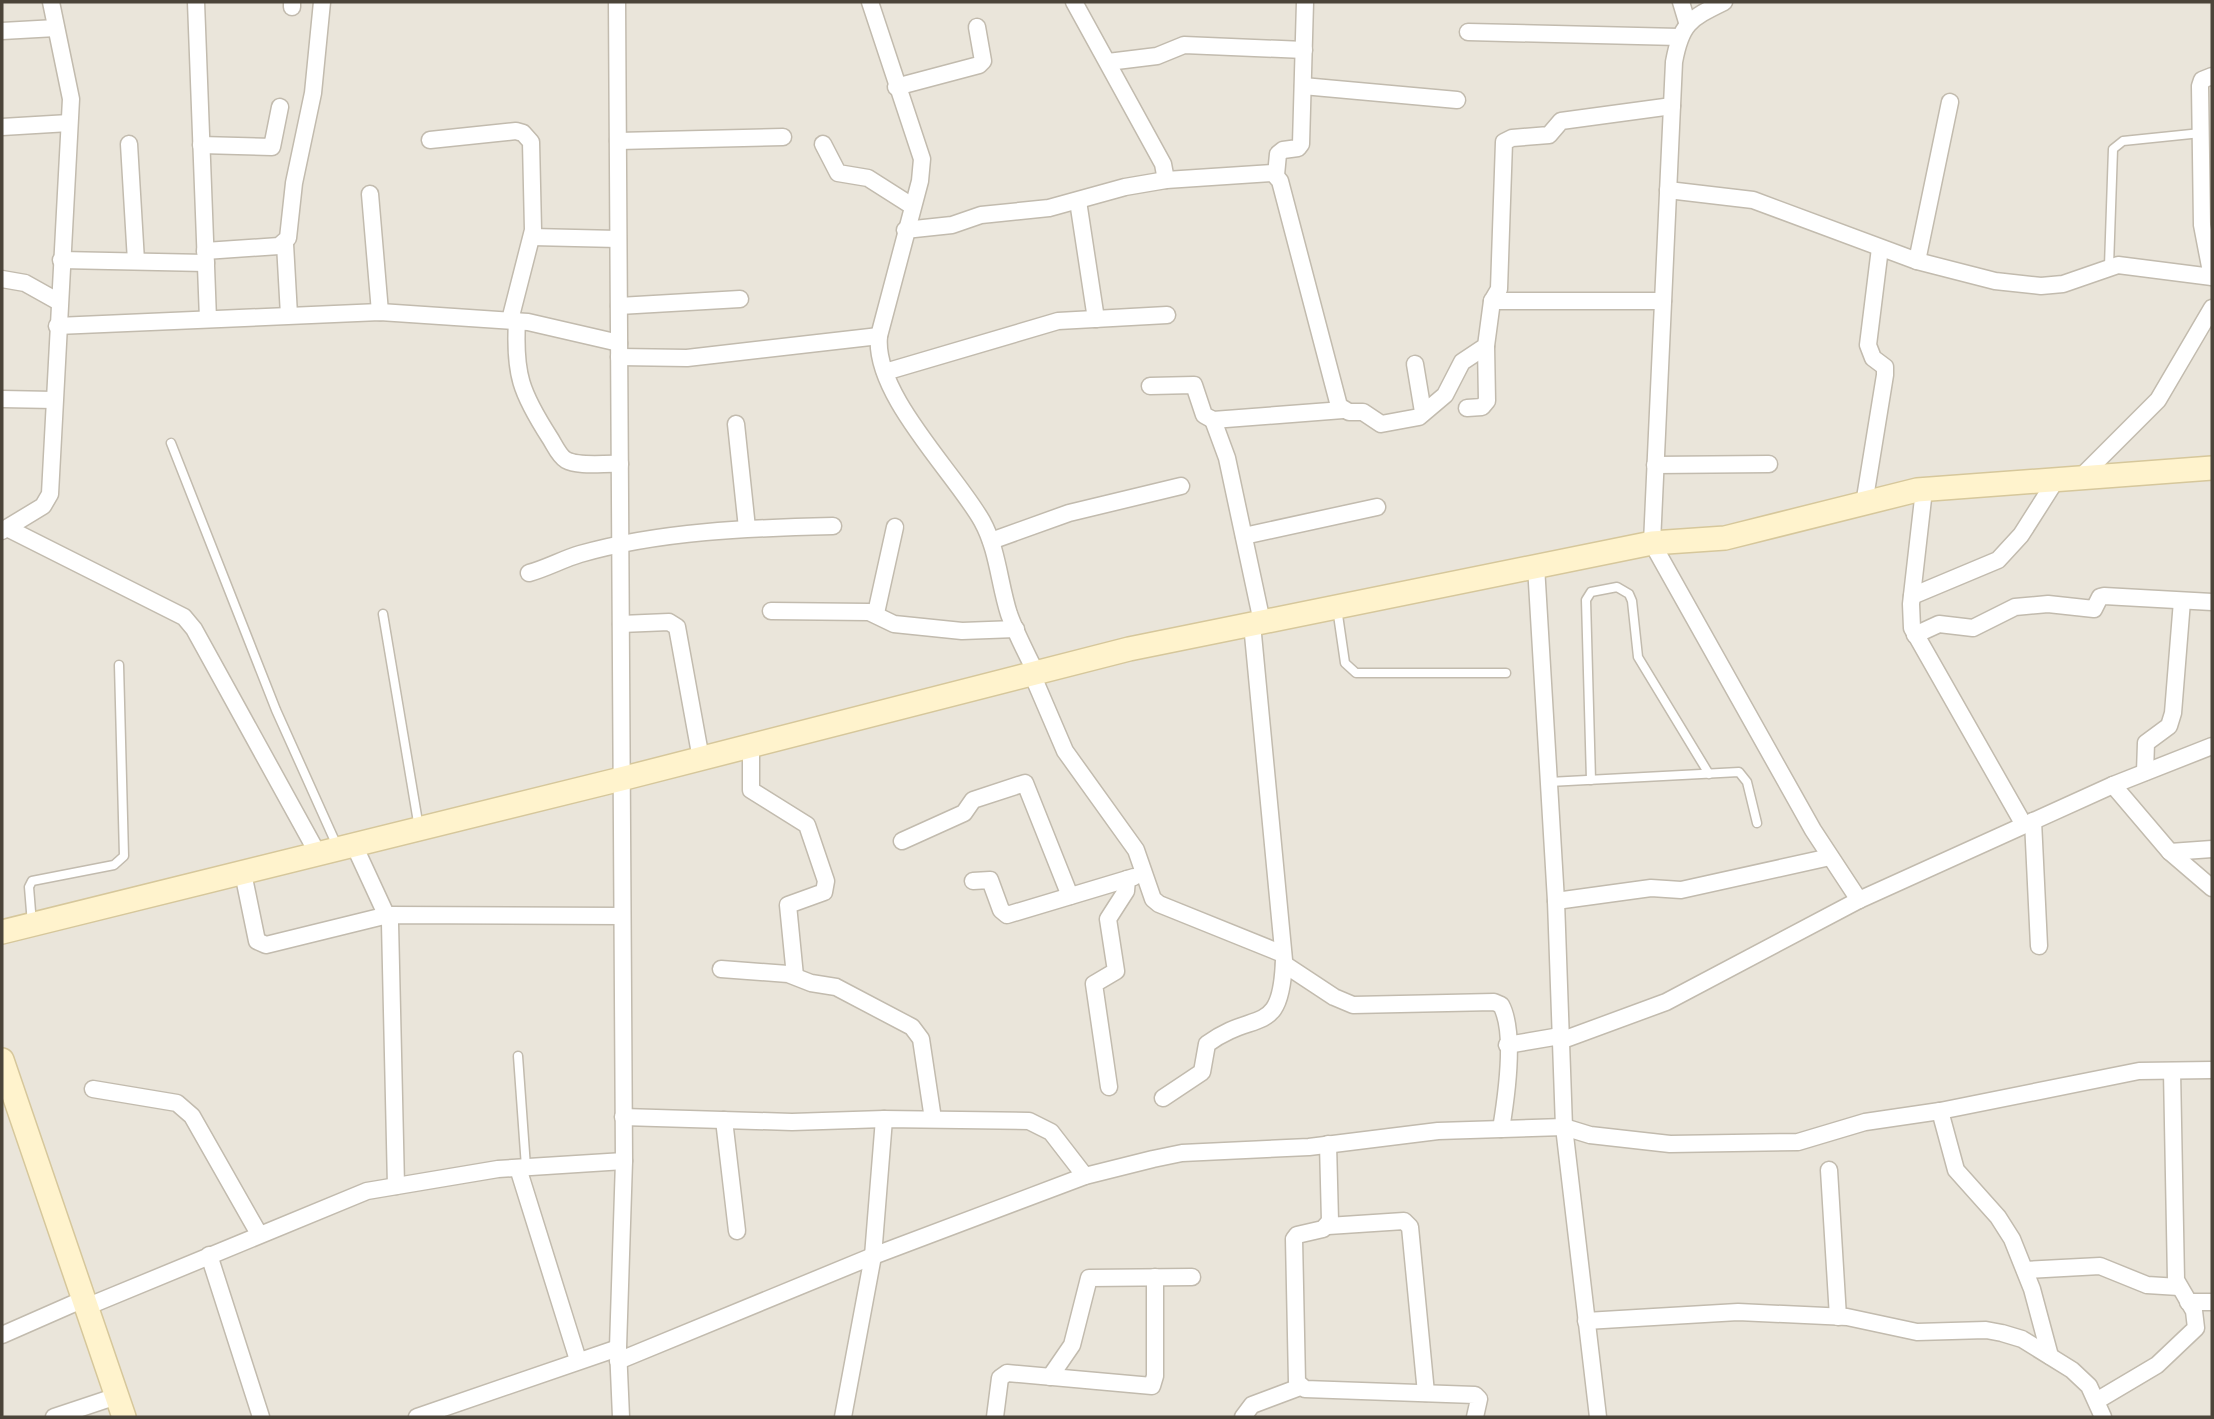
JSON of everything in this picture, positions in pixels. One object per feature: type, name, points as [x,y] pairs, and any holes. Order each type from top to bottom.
[{"type":"main road","points":[[2,932],[701,759],[1129,649],[1652,542],[1725,538],[1924,490],[2212,468]]},
{"type":"main road","points":[[2,1060],[121,1407]]},
{"type":"street","points":[[4,530],[43,506],[50,494],[71,99],[51,2]]},
{"type":"street","points":[[196,2],[208,318]]},
{"type":"street","points":[[289,315],[285,244],[313,93],[322,2]]},
{"type":"street","points":[[617,2],[624,1161],[618,1354],[621,1417]]},
{"type":"street","points":[[870,2],[922,159],[877,348],[885,372],[925,443],[980,517],[991,541],[1016,629],[1065,751],[1128,836],[1148,891],[1159,904],[1283,959],[1334,997],[1353,1005],[1494,1002],[1504,1011],[1507,1045],[1508,1084],[1501,1129]]},
{"type":"street","points":[[1074,2],[1163,163],[1166,180]]},
{"type":"street","points":[[1305,2],[1300,147],[1280,151],[1276,175],[1339,406],[1343,410]]},
{"type":"street","points":[[1681,2],[1683,29],[1674,62],[1652,542],[1830,857],[1859,900]]},
{"type":"street","points":[[1468,32],[1683,29],[1724,2]]},
{"type":"street","points":[[897,87],[979,65],[983,61],[977,27]]},
{"type":"street","points":[[2,30],[56,28]]},
{"type":"street","points":[[1108,62],[1157,56],[1184,45],[1304,50]]},
{"type":"street","points":[[1668,190],[1753,200],[1917,261],[1995,281],[2041,286],[2063,284],[2109,266],[2128,265],[2212,277],[2200,86],[2202,80],[2212,76]]},
{"type":"street","points":[[1303,86],[1457,100]]},
{"type":"street","points":[[1917,261],[1950,102]]},
{"type":"street","points":[[1467,408],[1482,407],[1486,401],[1486,346],[1492,301],[1499,289],[1504,142],[1512,138],[1549,135],[1561,121],[1672,106]]},
{"type":"street","points":[[201,145],[272,147],[280,107]]},
{"type":"street","points":[[2,127],[69,123]]},
{"type":"street","points":[[430,140],[516,131],[527,136],[531,142],[532,237],[513,320],[514,358],[522,388],[531,408],[562,456],[574,462],[620,464]]},
{"type":"street","points":[[618,141],[783,137]]},
{"type":"street","points":[[129,144],[136,261]]},
{"type":"street","points":[[822,144],[838,173],[868,178],[912,206]]},
{"type":"street","points":[[905,230],[942,227],[981,215],[1049,208],[1106,191],[1166,180],[1276,175]]},
{"type":"street","points":[[370,194],[380,312]]},
{"type":"street","points":[[1078,201],[1096,319]]},
{"type":"street","points":[[532,237],[618,239]]},
{"type":"street","points":[[61,260],[136,261],[206,257],[285,244]]},
{"type":"street","points":[[1864,504],[1885,375],[1885,367],[1873,358],[1868,345],[1880,248]]},
{"type":"street","points":[[2,279],[25,284],[59,302]]},
{"type":"street","points":[[619,306],[740,299]]},
{"type":"street","points":[[1492,301],[1663,301]]},
{"type":"street","points":[[2080,478],[2158,400],[2212,308]]},
{"type":"street","points":[[57,326],[380,312],[513,320],[619,350],[687,359],[878,336]]},
{"type":"street","points":[[885,372],[1058,321],[1167,315]]},
{"type":"street","points":[[1150,386],[1194,385],[1205,415],[1213,420],[1343,410],[1363,412],[1381,424],[1415,418],[1445,395],[1462,362],[1486,346]]},
{"type":"street","points":[[1415,364],[1423,412]]},
{"type":"street","points":[[2,399],[54,400]]},
{"type":"street","points":[[1163,1098],[1202,1072],[1207,1044],[1277,1008],[1282,996],[1283,959],[1257,623],[1244,536],[1227,458],[1213,420]]},
{"type":"street","points":[[736,424],[747,528]]},
{"type":"street","points":[[1655,465],[1769,464]]},
{"type":"street","points":[[1912,596],[1998,560],[2021,535],[2056,480]]},
{"type":"street","points":[[991,541],[1069,513],[1181,485]]},
{"type":"street","points":[[1924,490],[1910,620],[1915,635],[2028,823],[2039,946]]},
{"type":"street","points":[[1244,536],[1377,507]]},
{"type":"street","points":[[529,573],[577,555],[620,545],[747,528],[833,526]]},
{"type":"street","points":[[876,613],[895,527]]},
{"type":"street","points":[[4,530],[184,617],[337,849],[388,915],[396,1186]]},
{"type":"street","points":[[1536,566],[1556,901],[1564,1127],[1598,1417]]},
{"type":"street","points":[[1915,635],[1939,624],[1973,628],[2015,607],[2048,604],[2094,609],[2100,597],[2104,596],[2212,602]]},
{"type":"street","points":[[2145,772],[2147,743],[2165,731],[2173,713],[2182,601]]},
{"type":"street","points":[[772,611],[876,613],[894,624],[962,631],[1016,629]]},
{"type":"street","points":[[621,624],[669,622],[677,627],[701,759]]},
{"type":"street","points":[[751,746],[751,790],[807,825],[826,881],[824,892],[788,905],[795,976]]},
{"type":"street","points":[[1507,1045],[1560,1039],[1666,1002],[1859,900],[2113,785],[2212,746]]},
{"type":"street","points":[[902,841],[964,813],[973,800],[1025,783],[1070,896]]},
{"type":"street","points":[[2113,785],[2170,852],[2212,888]]},
{"type":"street","points":[[2170,852],[2212,849]]},
{"type":"street","points":[[1556,901],[1651,888],[1681,890],[1830,857]]},
{"type":"street","points":[[243,873],[257,941],[261,945],[388,915],[622,916]]},
{"type":"street","points":[[973,881],[990,880],[1001,910],[1007,915],[1144,874]]},
{"type":"street","points":[[1110,1087],[1094,984],[1116,971],[1108,919],[1126,891],[1126,879]]},
{"type":"street","points":[[721,968],[795,976],[811,983],[842,989],[918,1033],[933,1119]]},
{"type":"street","points":[[417,1417],[578,1360],[618,1354],[1085,1176],[1182,1153],[1328,1144],[1438,1131],[1564,1127],[1590,1135],[1670,1144],[1798,1142],[1865,1122],[1940,1111],[2140,1071],[2212,1070]]},
{"type":"street","points":[[2098,1400],[2145,1373],[2191,1335],[2197,1319],[2179,1287],[2174,1255],[2172,1071]]},
{"type":"street","points":[[93,1088],[177,1103],[184,1108],[192,1116],[259,1234]]},
{"type":"street","points":[[1940,1111],[1956,1170],[2006,1228],[2025,1270],[2050,1356]]},
{"type":"street","points":[[623,1117],[792,1122],[884,1119],[1030,1121],[1051,1132],[1085,1176]]},
{"type":"street","points":[[843,1417],[873,1256],[884,1119]]},
{"type":"street","points":[[724,1120],[737,1231]]},
{"type":"street","points":[[1328,1144],[1328,1226]]},
{"type":"street","points":[[2,1335],[367,1191],[522,1168],[624,1161]]},
{"type":"street","points":[[522,1168],[578,1360]]},
{"type":"street","points":[[1829,1170],[1838,1317]]},
{"type":"street","points":[[1300,1387],[1296,1376],[1294,1239],[1297,1235],[1328,1226],[1404,1221],[1410,1227],[1426,1394]]},
{"type":"street","points":[[209,1255],[261,1417]]},
{"type":"street","points":[[2025,1270],[2100,1266],[2147,1285],[2179,1287]]},
{"type":"street","points":[[995,1417],[1002,1374],[1152,1386],[1155,1376],[1154,1277]]},
{"type":"street","points":[[1050,1377],[1072,1345],[1089,1278],[1192,1277]]},
{"type":"street","points":[[2188,1302],[2212,1302]]},
{"type":"street","points":[[1586,1321],[1713,1311],[1838,1317],[1917,1332],[1986,1330],[2022,1339],[2081,1378],[2098,1400],[2103,1417]]},
{"type":"street","points":[[1243,1417],[1252,1405],[1300,1387],[1477,1395],[1475,1417]]},
{"type":"street","points":[[54,1417],[121,1407]]},
{"type":"lane","points":[[2109,266],[2113,149],[2123,141],[2201,133]]},
{"type":"lane","points":[[171,443],[276,710],[337,849]]},
{"type":"lane","points":[[1591,780],[1586,600],[1591,592],[1617,587],[1629,594],[1632,601],[1638,657],[1709,774]]},
{"type":"lane","points":[[1336,607],[1345,663],[1356,673],[1506,673]]},
{"type":"lane","points":[[383,614],[419,829]]},
{"type":"lane","points":[[32,925],[29,887],[32,881],[114,865],[124,856],[120,665]]},
{"type":"lane","points":[[1549,782],[1738,772],[1744,776],[1757,823]]},
{"type":"lane","points":[[518,1056],[522,1168]]},
{"type":"shaded area","points":[[2,2],[2212,2],[2212,1417],[2,1417]]}]
